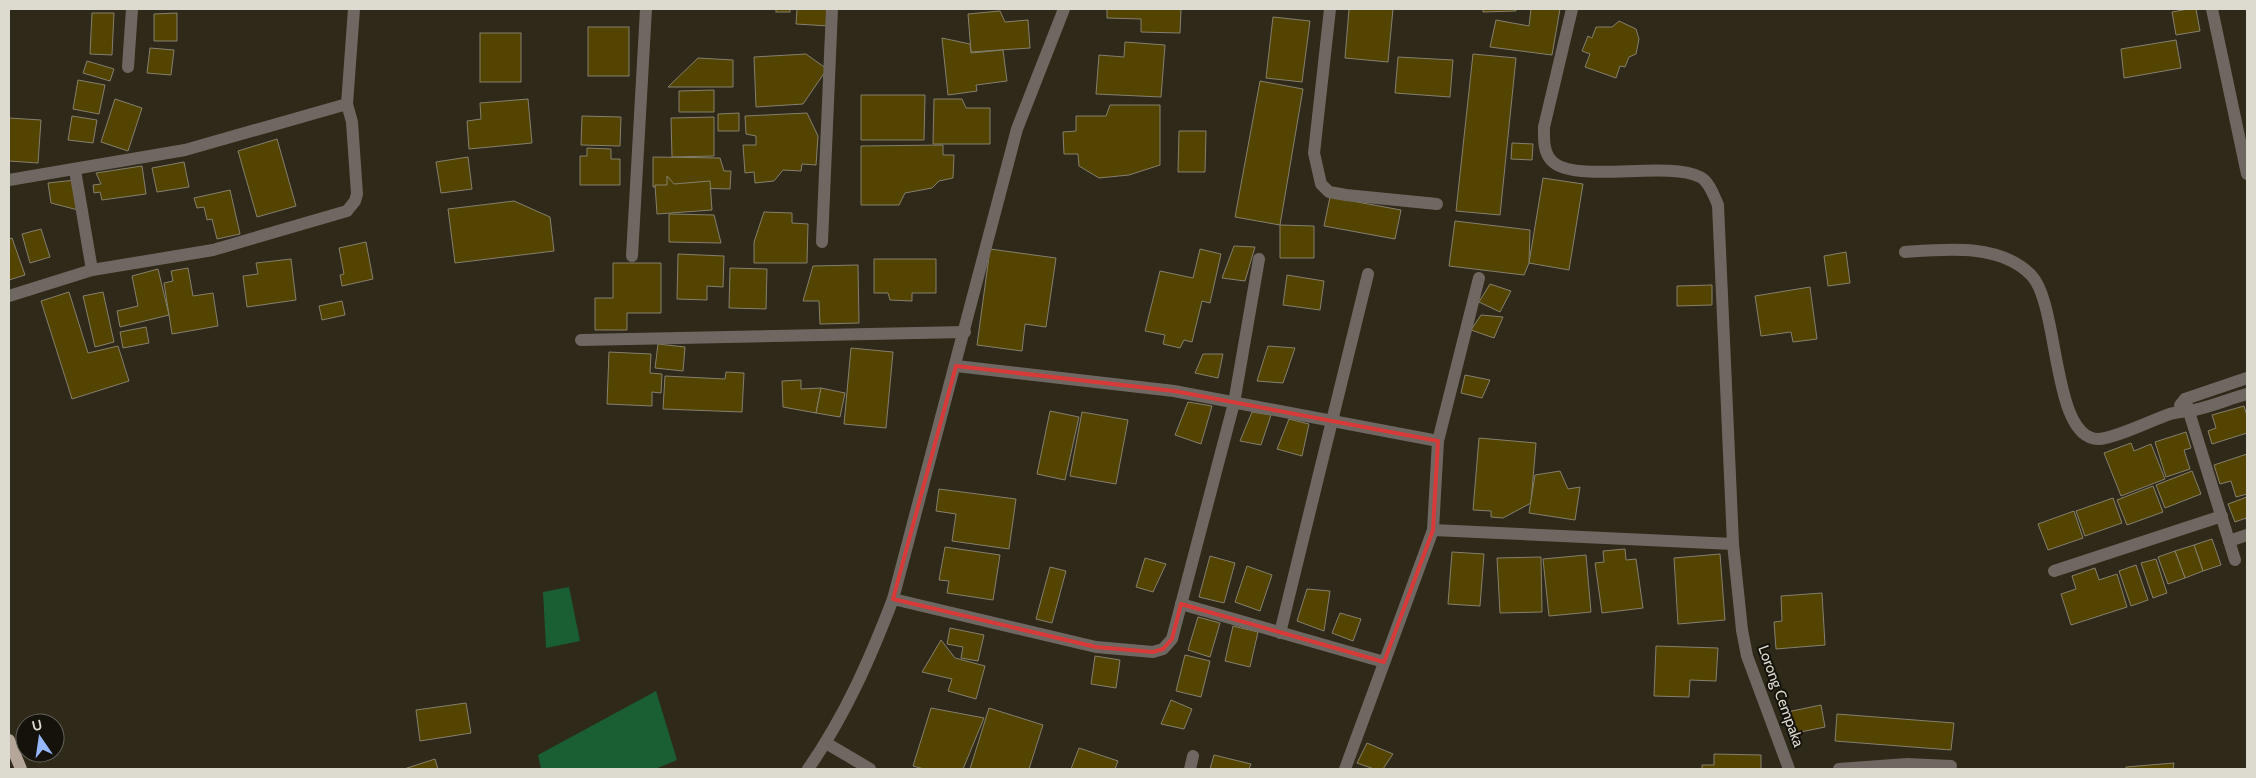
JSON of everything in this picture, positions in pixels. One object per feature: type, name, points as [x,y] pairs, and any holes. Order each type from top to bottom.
[{"type":"main road","points":[[9,740],[21,769]]},
{"type":"street","points":[[128,67],[132,9]]},
{"type":"street","points":[[9,296],[92,270],[194,255],[347,211],[355,201],[357,194],[352,122],[347,104],[354,9]]},
{"type":"street","points":[[632,256],[646,9]]},
{"type":"street","points":[[822,242],[832,9]]},
{"type":"street","points":[[808,769],[826,743],[866,669],[893,599],[965,332],[1017,128],[1064,9]]},
{"type":"street","points":[[1330,9],[1314,153],[1321,184],[1329,192],[1346,195],[1437,204]]},
{"type":"street","name":"Lorong Cempaka","points":[[1572,9],[1544,127],[1544,147],[1551,161],[1569,170],[1676,171],[1701,177],[1711,190],[1718,205],[1732,544],[1747,656],[1789,769]]},
{"type":"street","points":[[2212,9],[2247,174]]},
{"type":"street","points":[[9,180],[185,150],[347,104]]},
{"type":"street","points":[[75,170],[92,270]]},
{"type":"street","points":[[1905,252],[1954,249],[1983,251],[2017,264],[2032,276],[2046,304],[2062,390],[2073,422],[2079,431],[2087,436],[2099,438],[2110,436],[2173,412],[2190,411],[2247,394]]},
{"type":"street","points":[[893,599],[1096,647],[1153,652],[1163,649],[1172,639],[1234,402],[1259,259]]},
{"type":"street","points":[[1280,633],[1334,421],[1368,274]]},
{"type":"street","points":[[1345,769],[1433,530],[1438,441],[1479,278]]},
{"type":"street","points":[[581,340],[965,332]]},
{"type":"street","points":[[956,366],[1174,391],[1438,441]]},
{"type":"street","points":[[2173,412],[2185,399],[2247,378]]},
{"type":"street","points":[[2185,399],[2235,560]]},
{"type":"street","points":[[2054,571],[2222,516]]},
{"type":"street","points":[[1433,530],[1732,544]]},
{"type":"street","points":[[2229,541],[2247,535]]},
{"type":"street","points":[[1181,604],[1384,662]]},
{"type":"street","points":[[826,743],[870,769]]},
{"type":"street","points":[[1190,769],[1193,756]]},
{"type":"street","points":[[1840,769],[1907,764],[1951,766]]},
{"type":"highlighted area","points":[[956,366],[1174,391],[1438,441],[1433,530],[1384,662],[1181,604],[1172,639],[1163,649],[1153,652],[1096,647],[893,599]]},
{"type":"green space","points":[[569,587],[580,641],[546,648],[543,592]]},
{"type":"green space","points":[[656,691],[677,760],[655,769],[541,769],[538,755]]},
{"type":"building","points":[[776,9],[790,9],[790,12],[776,12]]},
{"type":"building","points":[[797,9],[830,9],[829,26],[796,24]]},
{"type":"building","points":[[1107,9],[1181,9],[1180,33],[1141,32],[1141,19],[1107,18]]},
{"type":"building","points":[[1349,9],[1393,9],[1388,62],[1345,58]]},
{"type":"building","points":[[1483,9],[1516,9],[1516,11],[1483,12]]},
{"type":"building","points":[[1531,9],[1560,9],[1552,55],[1490,47],[1496,20],[1529,26]]},
{"type":"building","points":[[2196,9],[2200,31],[2176,35],[2172,12]]},
{"type":"building","points":[[1000,11],[1005,22],[1028,20],[1030,48],[971,52],[968,14]]},
{"type":"building","points":[[92,13],[114,13],[112,55],[90,54]]},
{"type":"building","points":[[177,13],[177,41],[154,41],[154,14]]},
{"type":"building","points":[[1273,17],[1310,21],[1302,82],[1266,78]]},
{"type":"building","points":[[1619,21],[1636,29],[1639,39],[1636,54],[1629,57],[1625,67],[1620,66],[1616,78],[1585,67],[1590,54],[1582,51],[1588,36],[1592,38],[1596,27],[1612,27]]},
{"type":"building","points":[[588,27],[629,27],[629,76],[588,76]]},
{"type":"building","points":[[480,33],[521,33],[521,82],[480,82]]},
{"type":"building","points":[[942,38],[970,44],[971,53],[1003,50],[1007,81],[976,85],[977,91],[948,95]]},
{"type":"building","points":[[2176,40],[2181,68],[2124,78],[2121,49]]},
{"type":"building","points":[[1125,42],[1165,45],[1161,97],[1096,94],[1099,55],[1124,57]]},
{"type":"building","points":[[150,48],[174,50],[171,75],[147,73]]},
{"type":"building","points":[[806,54],[827,69],[803,104],[756,107],[754,57]]},
{"type":"building","points":[[1473,54],[1516,58],[1500,215],[1456,211]]},
{"type":"building","points":[[1398,57],[1453,60],[1450,97],[1395,93]]},
{"type":"building","points":[[698,58],[733,60],[733,87],[668,87]]},
{"type":"building","points":[[87,61],[114,69],[110,81],[83,73]]},
{"type":"building","points":[[78,80],[105,85],[99,114],[73,109]]},
{"type":"building","points":[[1260,81],[1303,89],[1280,225],[1235,217]]},
{"type":"building","points":[[714,90],[714,112],[679,112],[679,91]]},
{"type":"building","points":[[861,95],[925,95],[924,140],[861,140]]},
{"type":"building","points":[[115,99],[142,108],[128,151],[101,142]]},
{"type":"building","points":[[528,99],[532,143],[469,149],[467,121],[481,119],[480,103]]},
{"type":"building","points":[[934,99],[962,99],[966,108],[990,108],[990,144],[933,144]]},
{"type":"building","points":[[1110,105],[1160,105],[1160,165],[1129,175],[1099,178],[1079,166],[1078,154],[1064,154],[1063,132],[1076,131],[1076,116],[1106,116]]},
{"type":"building","points":[[739,113],[739,131],[718,131],[718,114]]},
{"type":"building","points":[[807,113],[818,136],[816,165],[802,164],[801,171],[783,170],[774,181],[755,183],[754,172],[745,173],[743,145],[756,145],[756,136],[746,134],[745,116]]},
{"type":"building","points":[[72,116],[97,120],[93,143],[68,140]]},
{"type":"building","points":[[582,116],[621,117],[620,146],[581,145]]},
{"type":"building","points":[[714,117],[714,156],[672,157],[671,118]]},
{"type":"building","points":[[9,118],[41,120],[38,163],[9,161]]},
{"type":"building","points":[[1179,131],[1206,131],[1205,172],[1178,172]]},
{"type":"building","points":[[277,139],[296,206],[257,217],[238,151]]},
{"type":"building","points":[[1512,143],[1533,144],[1532,160],[1511,159]]},
{"type":"building","points":[[943,145],[943,155],[954,155],[953,178],[939,181],[932,188],[905,193],[899,205],[861,205],[861,146]]},
{"type":"building","points":[[587,148],[611,149],[611,159],[620,159],[620,185],[580,185],[580,156],[587,156]]},
{"type":"building","points":[[468,157],[472,189],[441,193],[436,162]]},
{"type":"building","points":[[653,157],[720,158],[724,171],[731,171],[730,189],[653,187]]},
{"type":"building","points":[[184,162],[189,187],[157,192],[152,168]]},
{"type":"building","points":[[142,166],[146,194],[102,200],[100,192],[94,193],[93,185],[101,184],[96,173]]},
{"type":"building","points":[[667,176],[674,184],[710,181],[712,210],[657,214],[655,185],[667,185]]},
{"type":"building","points":[[1543,178],[1583,184],[1569,270],[1529,263]]},
{"type":"building","points":[[75,180],[78,210],[51,203],[48,183]]},
{"type":"building","points":[[230,190],[240,234],[217,239],[212,219],[207,220],[204,207],[197,208],[194,198]]},
{"type":"building","points":[[1330,197],[1401,210],[1395,239],[1324,226]]},
{"type":"building","points":[[514,201],[550,217],[554,251],[455,263],[448,209]]},
{"type":"building","points":[[764,212],[792,213],[792,223],[808,224],[807,263],[754,263],[754,242]]},
{"type":"building","points":[[669,214],[714,215],[721,243],[669,242]]},
{"type":"building","points":[[1455,221],[1530,230],[1529,263],[1524,275],[1449,266]]},
{"type":"building","points":[[1280,225],[1314,226],[1314,258],[1280,258]]},
{"type":"building","points":[[41,229],[50,257],[30,263],[22,234]]},
{"type":"building","points":[[12,238],[25,275],[9,280],[9,239]]},
{"type":"building","points":[[366,242],[373,279],[342,286],[340,275],[344,274],[339,248]]},
{"type":"building","points":[[1234,246],[1255,247],[1245,281],[1222,278]]},
{"type":"building","points":[[990,249],[1056,258],[1046,327],[1025,324],[1022,351],[977,345]]},
{"type":"building","points":[[1200,249],[1221,254],[1210,303],[1202,301],[1192,342],[1184,340],[1180,348],[1163,344],[1165,335],[1145,331],[1160,271],[1193,278]]},
{"type":"building","points":[[1846,252],[1850,283],[1828,286],[1824,256]]},
{"type":"building","points":[[678,254],[724,256],[723,287],[707,286],[707,300],[677,299]]},
{"type":"building","points":[[291,259],[296,300],[247,307],[243,276],[258,274],[256,263]]},
{"type":"building","points":[[874,259],[936,259],[936,293],[912,293],[912,301],[890,300],[888,293],[874,293]]},
{"type":"building","points":[[613,263],[661,263],[661,313],[627,313],[627,330],[595,330],[595,298],[613,298]]},
{"type":"building","points":[[858,265],[859,323],[820,324],[819,301],[803,301],[813,266]]},
{"type":"building","points":[[188,268],[193,296],[213,293],[218,326],[172,334],[164,283],[173,281],[171,271]]},
{"type":"building","points":[[730,268],[767,269],[766,309],[729,308]]},
{"type":"building","points":[[158,269],[169,315],[120,327],[117,311],[138,306],[132,276]]},
{"type":"building","points":[[1287,275],[1324,281],[1320,310],[1283,305]]},
{"type":"building","points":[[1490,284],[1511,291],[1500,312],[1479,302]]},
{"type":"building","points":[[1712,285],[1712,305],[1677,306],[1677,286]]},
{"type":"building","points":[[1810,287],[1817,339],[1793,342],[1791,332],[1761,336],[1755,296]]},
{"type":"building","points":[[69,292],[88,353],[118,346],[129,381],[72,399],[41,301]]},
{"type":"building","points":[[103,292],[114,342],[95,347],[83,296]]},
{"type":"building","points":[[342,301],[345,315],[322,320],[319,306]]},
{"type":"building","points":[[1481,315],[1503,317],[1494,338],[1471,330]]},
{"type":"building","points":[[146,327],[149,343],[123,348],[120,332]]},
{"type":"building","points":[[658,344],[685,347],[683,371],[655,368]]},
{"type":"building","points":[[1268,346],[1295,348],[1283,383],[1257,381]]},
{"type":"building","points":[[851,348],[893,352],[886,428],[844,424]]},
{"type":"building","points":[[609,352],[651,354],[650,373],[662,374],[661,393],[652,392],[652,406],[607,404]]},
{"type":"building","points":[[1203,354],[1223,354],[1218,378],[1195,373]]},
{"type":"building","points":[[726,372],[744,373],[742,412],[663,409],[665,376],[725,379]]},
{"type":"building","points":[[1465,375],[1490,380],[1482,398],[1461,393]]},
{"type":"building","points":[[801,380],[801,389],[821,388],[816,413],[783,407],[782,381]]},
{"type":"building","points":[[821,388],[845,393],[840,417],[816,413]]},
{"type":"building","points":[[1188,402],[1212,406],[1201,444],[1175,435]]},
{"type":"building","points":[[2244,406],[2247,416],[2247,433],[2212,444],[2208,431],[2216,428],[2212,415]]},
{"type":"building","points":[[1050,411],[1079,417],[1065,480],[1037,474]]},
{"type":"building","points":[[1082,412],[1128,420],[1116,484],[1070,476]]},
{"type":"building","points":[[1252,412],[1271,415],[1261,445],[1240,441]]},
{"type":"building","points":[[1289,419],[1309,424],[1302,456],[1277,449]]},
{"type":"building","points":[[2186,432],[2191,448],[2184,450],[2190,469],[2166,477],[2155,442]]},
{"type":"building","points":[[1479,438],[1536,443],[1531,503],[1503,518],[1491,517],[1491,511],[1473,510]]},
{"type":"building","points":[[2131,443],[2134,451],[2151,444],[2165,479],[2121,496],[2104,453]]},
{"type":"building","points":[[2247,454],[2247,494],[2236,497],[2231,481],[2220,484],[2214,465]]},
{"type":"building","points":[[1560,471],[1568,489],[1580,487],[1575,520],[1529,513],[1535,475]]},
{"type":"building","points":[[2192,471],[2201,494],[2165,508],[2156,485]]},
{"type":"building","points":[[2153,486],[2163,512],[2127,525],[2117,500]]},
{"type":"building","points":[[939,489],[1016,499],[1009,549],[952,541],[956,514],[936,511]]},
{"type":"building","points":[[2247,497],[2247,523],[2246,518],[2235,522],[2228,504]]},
{"type":"building","points":[[2113,498],[2122,523],[2085,536],[2076,511]]},
{"type":"building","points":[[2074,511],[2083,538],[2048,550],[2038,524]]},
{"type":"building","points":[[2212,539],[2221,565],[2203,571],[2194,545]]},
{"type":"building","points":[[2194,545],[2203,571],[2185,578],[2175,551]]},
{"type":"building","points":[[945,547],[1000,555],[993,600],[947,593],[949,581],[939,580]]},
{"type":"building","points":[[1625,549],[1626,560],[1636,559],[1643,608],[1602,613],[1595,563],[1604,562],[1603,551]]},
{"type":"building","points":[[2175,551],[2185,578],[2168,584],[2158,557]]},
{"type":"building","points":[[1452,552],[1484,554],[1480,606],[1448,604]]},
{"type":"building","points":[[1720,554],[1725,620],[1678,624],[1674,558]]},
{"type":"building","points":[[1586,555],[1591,612],[1549,616],[1543,559]]},
{"type":"building","points":[[1210,556],[1235,563],[1224,603],[1199,597]]},
{"type":"building","points":[[1541,557],[1542,612],[1500,613],[1497,558]]},
{"type":"building","points":[[1145,558],[1166,564],[1153,592],[1136,587]]},
{"type":"building","points":[[2156,559],[2167,593],[2153,598],[2141,563]]},
{"type":"building","points":[[2136,565],[2148,600],[2131,606],[2119,571]]},
{"type":"building","points":[[1247,566],[1272,575],[1260,611],[1235,602]]},
{"type":"building","points":[[1050,567],[1066,571],[1052,623],[1036,619]]},
{"type":"building","points":[[2095,568],[2099,580],[2117,574],[2127,607],[2071,625],[2061,594],[2076,589],[2072,576]]},
{"type":"building","points":[[1307,589],[1330,591],[1324,631],[1297,621]]},
{"type":"building","points":[[1822,593],[1825,645],[1776,649],[1774,622],[1782,621],[1781,596]]},
{"type":"building","points":[[1340,613],[1361,619],[1353,641],[1332,633]]},
{"type":"building","points":[[1198,617],[1220,623],[1210,657],[1188,650]]},
{"type":"building","points":[[1233,626],[1258,632],[1250,667],[1225,661]]},
{"type":"building","points":[[950,628],[984,635],[978,661],[961,658],[963,647],[947,644]]},
{"type":"building","points":[[941,640],[955,658],[985,666],[976,699],[948,691],[952,679],[922,672]]},
{"type":"building","points":[[1656,646],[1718,648],[1716,681],[1690,680],[1689,697],[1654,696]]},
{"type":"building","points":[[1185,655],[1210,661],[1201,697],[1176,691]]},
{"type":"building","points":[[1095,656],[1120,660],[1116,688],[1091,684]]},
{"type":"building","points":[[1171,700],[1192,709],[1184,729],[1161,724]]},
{"type":"building","points":[[466,703],[471,733],[420,741],[416,710]]},
{"type":"building","points":[[1821,705],[1825,727],[1791,734],[1787,712]]},
{"type":"building","points":[[931,708],[984,718],[963,769],[924,769],[913,766]]},
{"type":"building","points":[[989,708],[1043,725],[1029,769],[970,769]]},
{"type":"building","points":[[1837,714],[1954,723],[1951,750],[1835,741]]},
{"type":"building","points":[[1367,743],[1393,754],[1383,769],[1374,769],[1357,763]]},
{"type":"building","points":[[1079,748],[1118,761],[1115,769],[1071,769]]},
{"type":"building","points":[[1714,754],[1761,755],[1761,769],[1702,769],[1702,765],[1714,765]]},
{"type":"building","points":[[1214,755],[1251,764],[1249,769],[1210,769]]},
{"type":"building","points":[[435,759],[438,769],[404,769]]},
{"type":"building","points":[[2174,763],[2173,769],[2126,769],[2126,767]]}]
